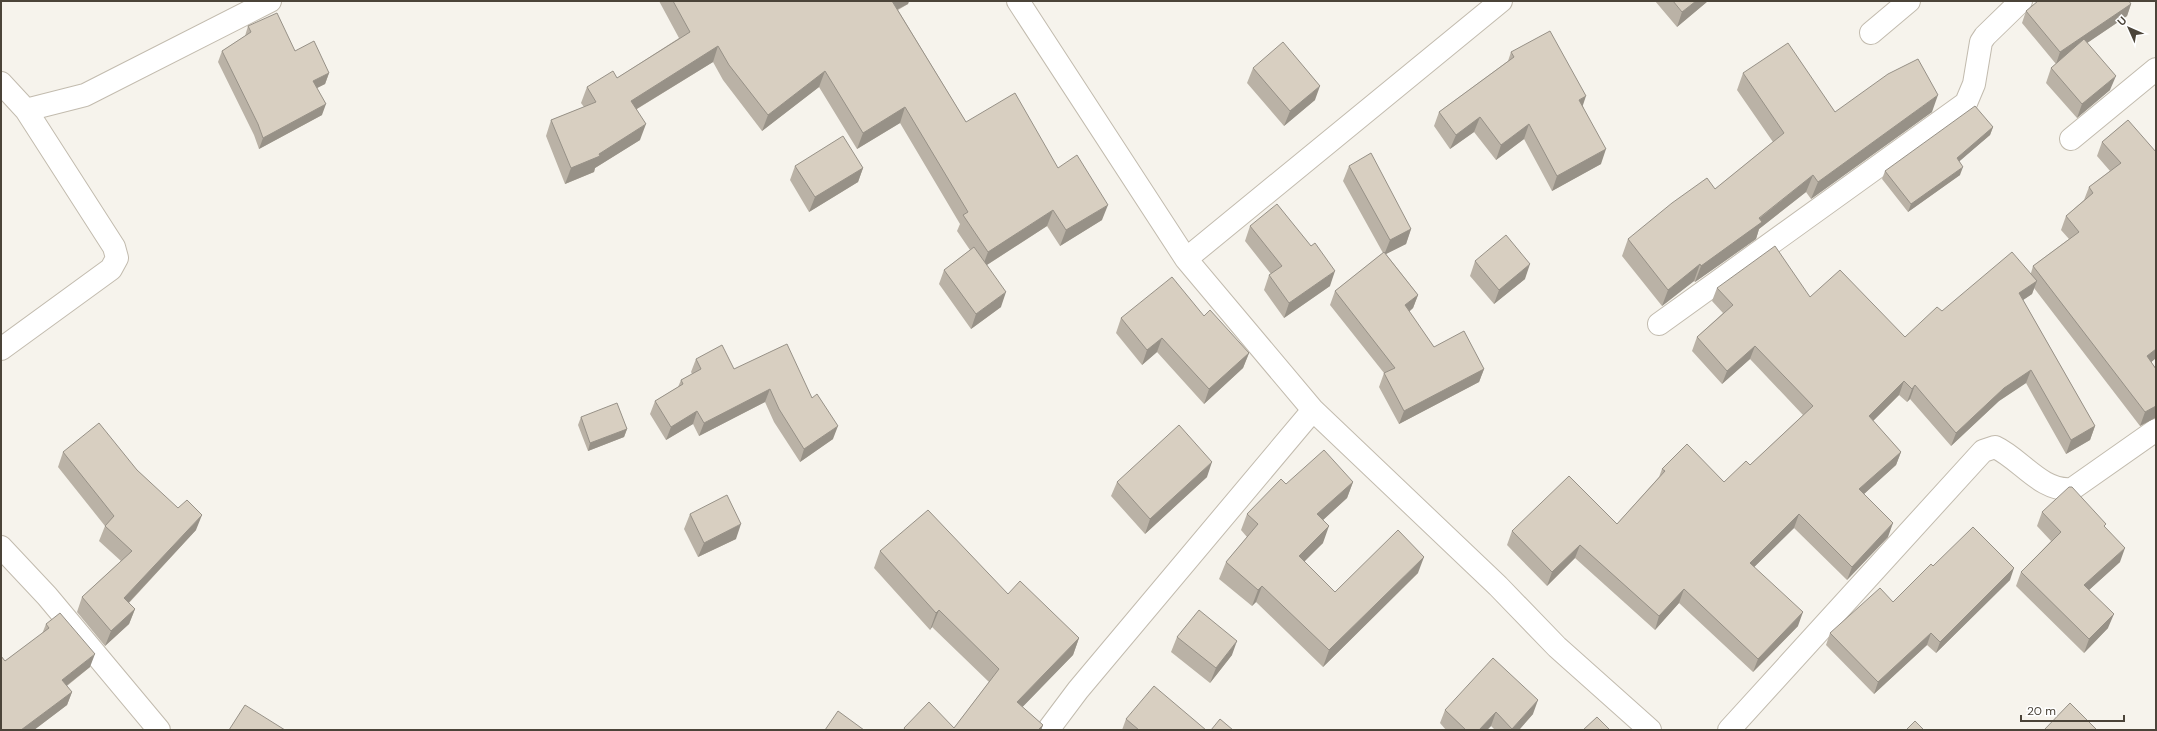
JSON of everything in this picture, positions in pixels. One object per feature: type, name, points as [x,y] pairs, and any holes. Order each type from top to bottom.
[{"type":"street","points":[[26,110],[85,95],[270,1]]},
{"type":"street","points":[[1018,1],[1186,259],[1313,410],[1498,586],[1557,647],[1650,730]]},
{"type":"street","points":[[1186,259],[1501,1]]},
{"type":"street","points":[[1870,33],[1909,1]]},
{"type":"street","points":[[1660,324],[1966,103],[1974,84],[1981,42],[1985,36],[2021,1]]},
{"type":"street","points":[[2071,139],[2156,69]]},
{"type":"street","points":[[1,83],[26,110],[114,247],[117,258],[111,269],[1,349]]},
{"type":"street","points":[[1048,730],[1083,683],[1313,410]]},
{"type":"street","points":[[1729,730],[1983,451],[1995,447],[2006,452],[2034,475],[2052,486],[2072,489],[2156,430]]},
{"type":"street","points":[[1,547],[47,596],[159,730]]},
{"type":"building","points":[[673,1],[892,1],[966,122],[1015,93],[1058,168],[1077,155],[1108,205],[1066,230],[1053,210],[988,252],[963,215],[968,212],[905,107],[863,133],[825,71],[768,115],[729,65],[718,46],[631,101],[646,124],[599,154],[600,156],[571,168],[551,120],[596,102],[587,87],[613,71],[617,78],[690,32]]},
{"type":"building","points":[[1673,1],[1696,1],[1682,12]]},
{"type":"building","points":[[2038,1],[2129,1],[2131,4],[2060,52],[2026,11]]},
{"type":"building","points":[[277,13],[295,51],[314,41],[329,73],[313,81],[326,104],[263,138],[258,124],[222,51],[251,32],[248,26]]},
{"type":"building","points":[[1550,31],[1586,96],[1579,100],[1606,149],[1557,176],[1529,124],[1501,145],[1480,117],[1456,135],[1439,112],[1514,57],[1511,52]]},
{"type":"building","points":[[2084,39],[2116,76],[2082,104],[2051,68]]},
{"type":"building","points":[[1283,42],[1320,86],[1290,111],[1253,68]]},
{"type":"building","points":[[1788,43],[1835,112],[1888,74],[1918,59],[1938,95],[1818,182],[1813,175],[1759,218],[1762,222],[1701,266],[1700,264],[1668,290],[1628,239],[1672,203],[1707,178],[1715,189],[1784,133],[1743,73]]},
{"type":"building","points":[[1975,106],[1993,127],[1957,158],[1963,167],[1911,204],[1885,171]]},
{"type":"building","points":[[2128,120],[2156,152],[2156,349],[2147,356],[2156,369],[2156,406],[2145,412],[2033,266],[2079,232],[2066,216],[2093,193],[2089,187],[2121,163],[2102,142]]},
{"type":"building","points":[[843,136],[863,168],[815,197],[795,166]]},
{"type":"building","points":[[1371,153],[1411,229],[1390,240],[1349,166]]},
{"type":"building","points":[[1277,204],[1311,246],[1315,243],[1335,271],[1289,303],[1269,275],[1282,266],[1250,226]]},
{"type":"building","points":[[1506,235],[1530,264],[1499,290],[1475,261]]},
{"type":"building","points":[[1775,246],[1810,297],[1840,270],[1905,337],[1937,307],[1942,311],[2012,252],[2037,281],[2019,293],[2095,426],[2071,440],[2031,370],[2004,388],[1956,433],[1915,385],[1912,389],[1904,381],[1869,416],[1901,452],[1859,489],[1893,523],[1852,567],[1799,514],[1750,563],[1803,612],[1758,659],[1684,589],[1659,616],[1580,545],[1552,572],[1512,531],[1569,476],[1617,524],[1665,471],[1662,469],[1687,444],[1724,482],[1746,461],[1750,465],[1813,406],[1755,346],[1727,371],[1697,337],[1733,305],[1717,288]]},
{"type":"building","points":[[974,247],[1006,292],[976,314],[944,270]]},
{"type":"building","points":[[1384,252],[1418,295],[1405,305],[1434,347],[1464,331],[1484,369],[1404,411],[1384,373],[1395,368],[1335,291]]},
{"type":"building","points":[[1172,277],[1204,316],[1210,310],[1249,353],[1209,389],[1162,338],[1147,350],[1121,318]]},
{"type":"building","points":[[787,344],[812,398],[817,394],[838,426],[804,449],[779,409],[770,389],[704,423],[697,411],[671,427],[655,401],[683,384],[681,380],[701,369],[696,359],[722,345],[734,369]]},
{"type":"building","points":[[617,403],[627,429],[590,443],[581,417]]},
{"type":"building","points":[[99,423],[137,470],[178,508],[187,500],[202,515],[124,598],[135,609],[111,631],[82,597],[132,551],[105,526],[114,516],[63,452]]},
{"type":"building","points":[[1179,425],[1212,462],[1150,519],[1117,482]]},
{"type":"building","points":[[1324,450],[1353,482],[1317,514],[1329,526],[1299,556],[1335,592],[1398,530],[1424,557],[1329,650],[1262,586],[1258,590],[1226,562],[1258,524],[1247,514],[1281,479],[1286,484]]},
{"type":"building","points":[[2069,487],[2072,487],[2106,524],[2104,526],[2125,548],[2084,585],[2114,614],[2089,639],[2021,572],[2061,532],[2042,512]]},
{"type":"building","points":[[727,495],[741,524],[704,543],[690,514]]},
{"type":"building","points":[[928,510],[1008,594],[1020,581],[1079,638],[1017,702],[1043,725],[1038,730],[906,730],[904,728],[929,702],[954,728],[999,669],[939,610],[936,613],[880,551]]},
{"type":"building","points":[[1973,527],[2014,568],[1940,642],[1931,633],[1878,682],[1830,633],[1880,588],[1893,602],[1931,564],[1933,566]]},
{"type":"building","points":[[1199,610],[1237,641],[1216,668],[1177,637]]},
{"type":"building","points":[[60,613],[95,654],[62,680],[72,692],[21,730],[1,730],[1,656],[5,661],[49,628],[46,624]]},
{"type":"building","points":[[1493,658],[1538,700],[1512,729],[1496,712],[1479,730],[1466,730],[1445,710]]},
{"type":"building","points":[[1154,686],[1206,730],[1139,730],[1126,719]]},
{"type":"building","points":[[2070,703],[2097,730],[2044,730]]},
{"type":"building","points":[[245,705],[285,730],[229,730]]},
{"type":"building","points":[[838,711],[864,730],[825,730]]},
{"type":"building","points":[[1597,717],[1610,730],[1583,730]]},
{"type":"building","points":[[1220,719],[1233,730],[1211,730]]},
{"type":"building","points":[[1915,721],[1924,730],[1906,730]]}]
